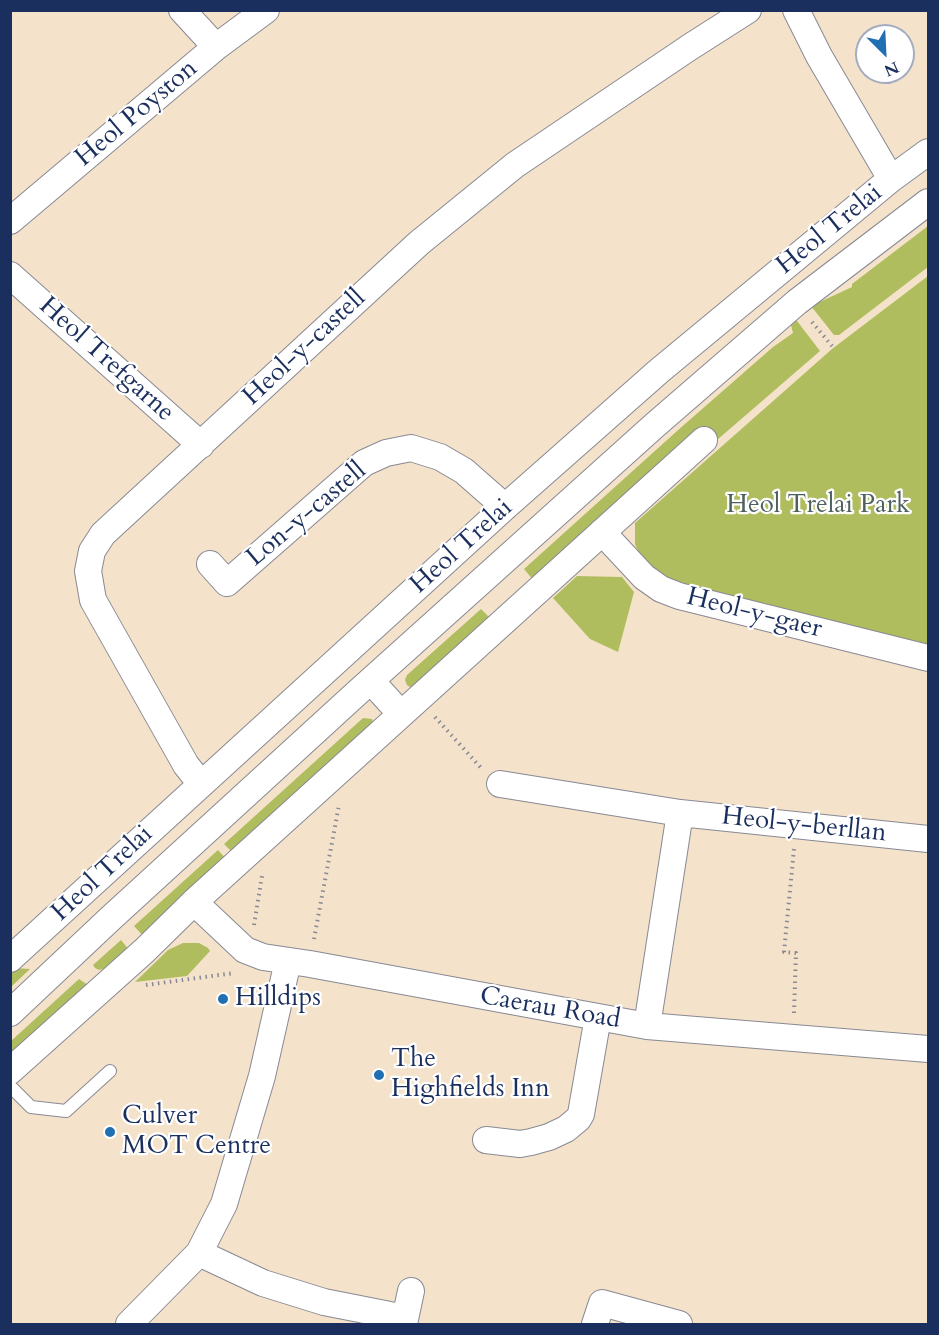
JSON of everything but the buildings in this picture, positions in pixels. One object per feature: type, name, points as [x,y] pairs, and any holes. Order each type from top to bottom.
[{"type":"street","points":[[182,10],[216,47]]},
{"type":"street","name":"Heol Poyston","points":[[10,221],[216,47],[266,10]]},
{"type":"street","name":"Heol-y-castell","points":[[201,784],[186,765],[93,600],[88,571],[92,551],[103,534],[420,243],[515,165],[680,53],[748,10]]},
{"type":"street","points":[[796,10],[819,56],[891,179]]},
{"type":"street","name":"Heol Trelai","points":[[10,959],[505,507],[658,371],[891,179],[928,152]]},
{"type":"street","name":"Heol Trelai","points":[[10,1013],[112,916],[725,363],[797,303],[928,202]]},
{"type":"street","name":"Heol Trefgarne","points":[[10,274],[201,445]]},
{"type":"street","points":[[10,1071],[704,440]]},
{"type":"street","name":"Lon-y-castell","points":[[210,564],[227,583],[364,463],[386,453],[411,448],[440,457],[465,471],[505,507]]},
{"type":"street","name":"Heol-y-gaer","points":[[602,532],[644,577],[661,590],[928,658]]},
{"type":"street","points":[[371,681],[410,706]]},
{"type":"street","name":"Heol-y-berllan","points":[[500,784],[680,813],[928,839]]},
{"type":"street","points":[[647,1026],[680,813]]},
{"type":"street","name":"Caerau Road","points":[[194,902],[245,950],[287,961],[647,1026],[928,1049]]},
{"type":"street","points":[[129,1324],[199,1253],[224,1204],[262,1076],[287,961]]},
{"type":"street","points":[[486,1140],[520,1144],[531,1142],[566,1129],[578,1119],[581,1114],[598,1017]]},
{"type":"street","points":[[199,1253],[264,1283],[294,1293],[405,1321],[411,1291]]},
{"type":"street","points":[[595,1324],[602,1303],[679,1324]]},
{"type":"lane","points":[[10,1086],[31,1107],[66,1111],[110,1071]]},
{"type":"path","points":[[410,706],[500,784]]},
{"type":"path","points":[[110,980],[134,986],[247,972],[287,961],[341,798],[342,768]]},
{"type":"path","points":[[793,1038],[796,953],[784,952],[796,825]]},
{"type":"path","points":[[240,945],[253,930],[264,864],[252,850]]},
{"type":"green space","points":[[928,226],[928,267],[839,335],[834,335],[811,306],[852,287],[852,284]]},
{"type":"green space","name":"Heol Trelai Park","points":[[928,276],[928,647],[667,580],[650,568],[640,556],[635,544],[635,523],[832,349]]},
{"type":"green space","points":[[794,317],[820,351],[717,440],[704,427],[534,581],[524,569],[677,431],[773,347],[793,333],[790,321]]},
{"type":"green space","points":[[577,576],[622,577],[634,592],[618,652],[590,639],[553,598]]},
{"type":"green space","points":[[481,609],[491,619],[415,688],[407,685],[405,680],[407,675]]},
{"type":"green space","points":[[363,718],[372,719],[374,726],[234,854],[224,844]]},
{"type":"green space","points":[[218,850],[227,860],[144,937],[134,926]]},
{"type":"green space","points":[[121,940],[129,950],[111,967],[99,970],[95,968],[93,965]]},
{"type":"green space","points":[[183,943],[199,943],[210,951],[187,976],[135,982],[168,950]]},
{"type":"green space","points":[[14,968],[30,969],[11,987],[11,972]]},
{"type":"green space","points":[[79,979],[88,985],[11,1057],[11,1041]]},
{"type":"place","name":"Hilldips","points":[[223,999]]},
{"type":"place","name":"The Highfields Inn","points":[[379,1075]]},
{"type":"place","name":"Culver MOT Centre","points":[[110,1132]]}]
